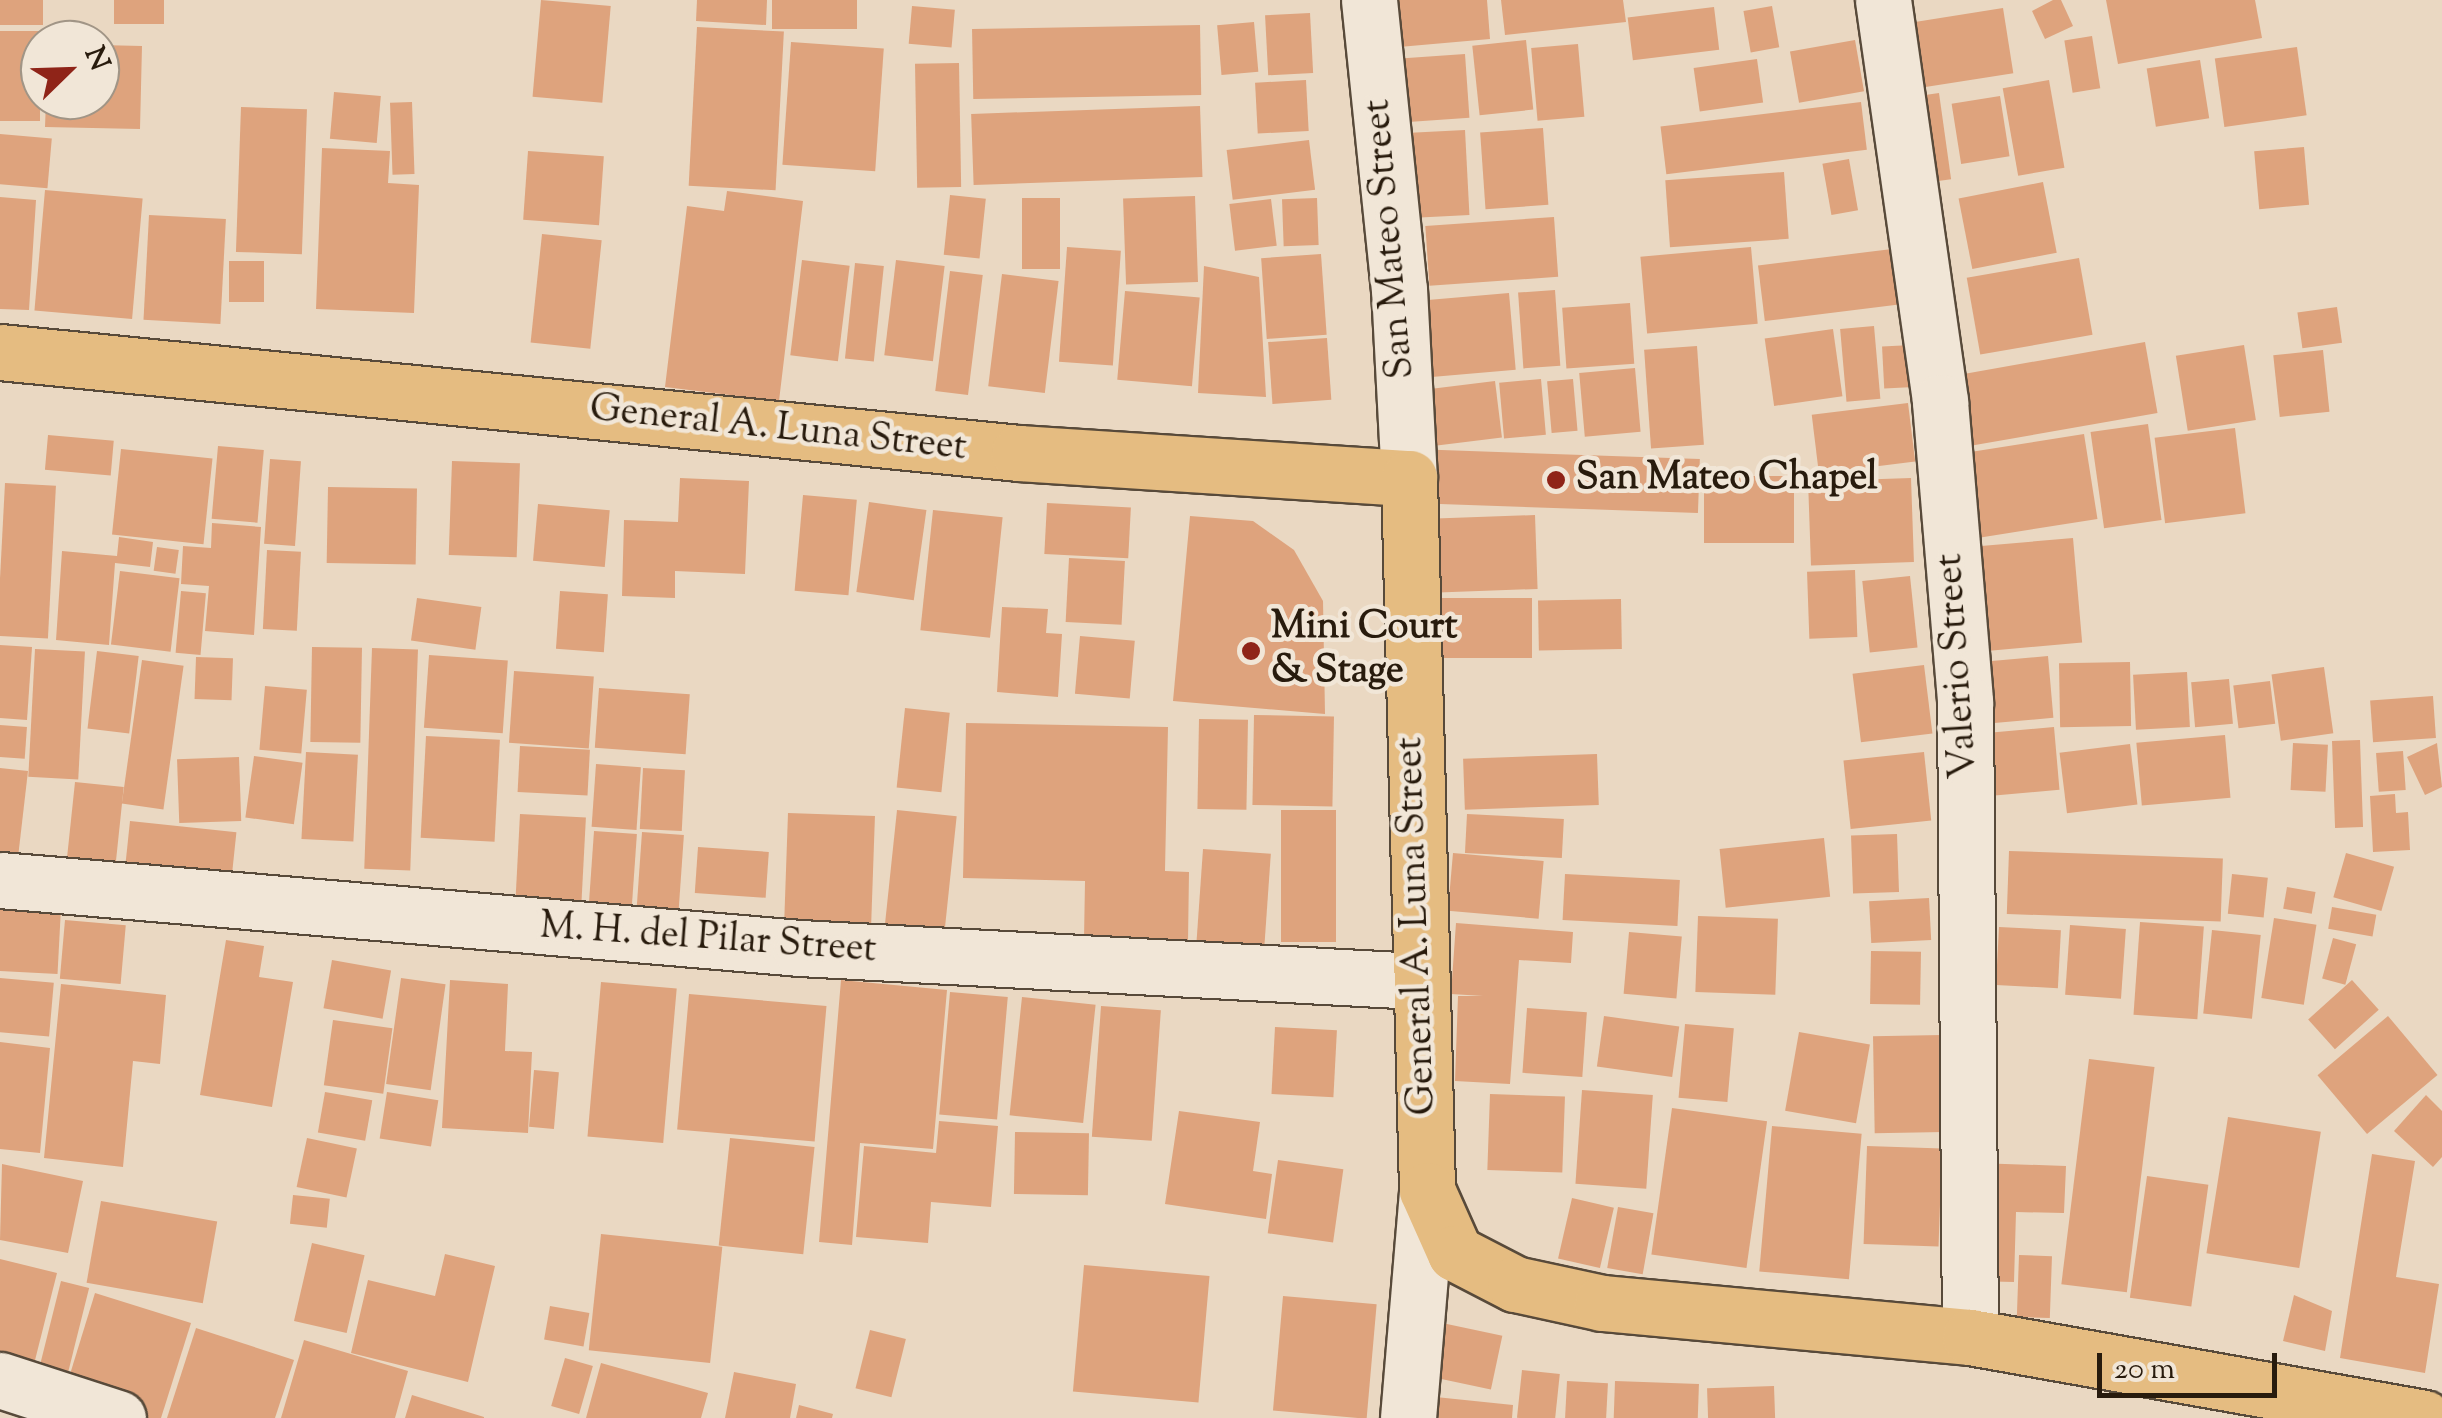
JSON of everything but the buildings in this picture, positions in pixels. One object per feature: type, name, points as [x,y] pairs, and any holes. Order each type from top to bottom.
[{"type":"main road","name":"General A. Luna Street","points":[[0,352],[1018,454],[1408,478],[1426,1190],[1455,1253],[1515,1284],[1602,1303],[1970,1337],[2424,1418]]},
{"type":"street","name":"San Mateo Street","points":[[1369,0],[1398,289],[1408,478]]},
{"type":"street","name":"Valerio Street","points":[[1883,0],[1940,402],[1965,702],[1970,1337]]},
{"type":"street","name":"M. H. del Pilar Street","points":[[0,880],[800,948],[1418,981]]},
{"type":"street","points":[[1408,1418],[1426,1190]]},
{"type":"street","points":[[7,1394],[118,1418]]},
{"type":"place","name":"San Mateo Chapel","points":[[1556,480]]},
{"type":"place","name":"Mini Court & Stage","points":[[1251,651]]}]
